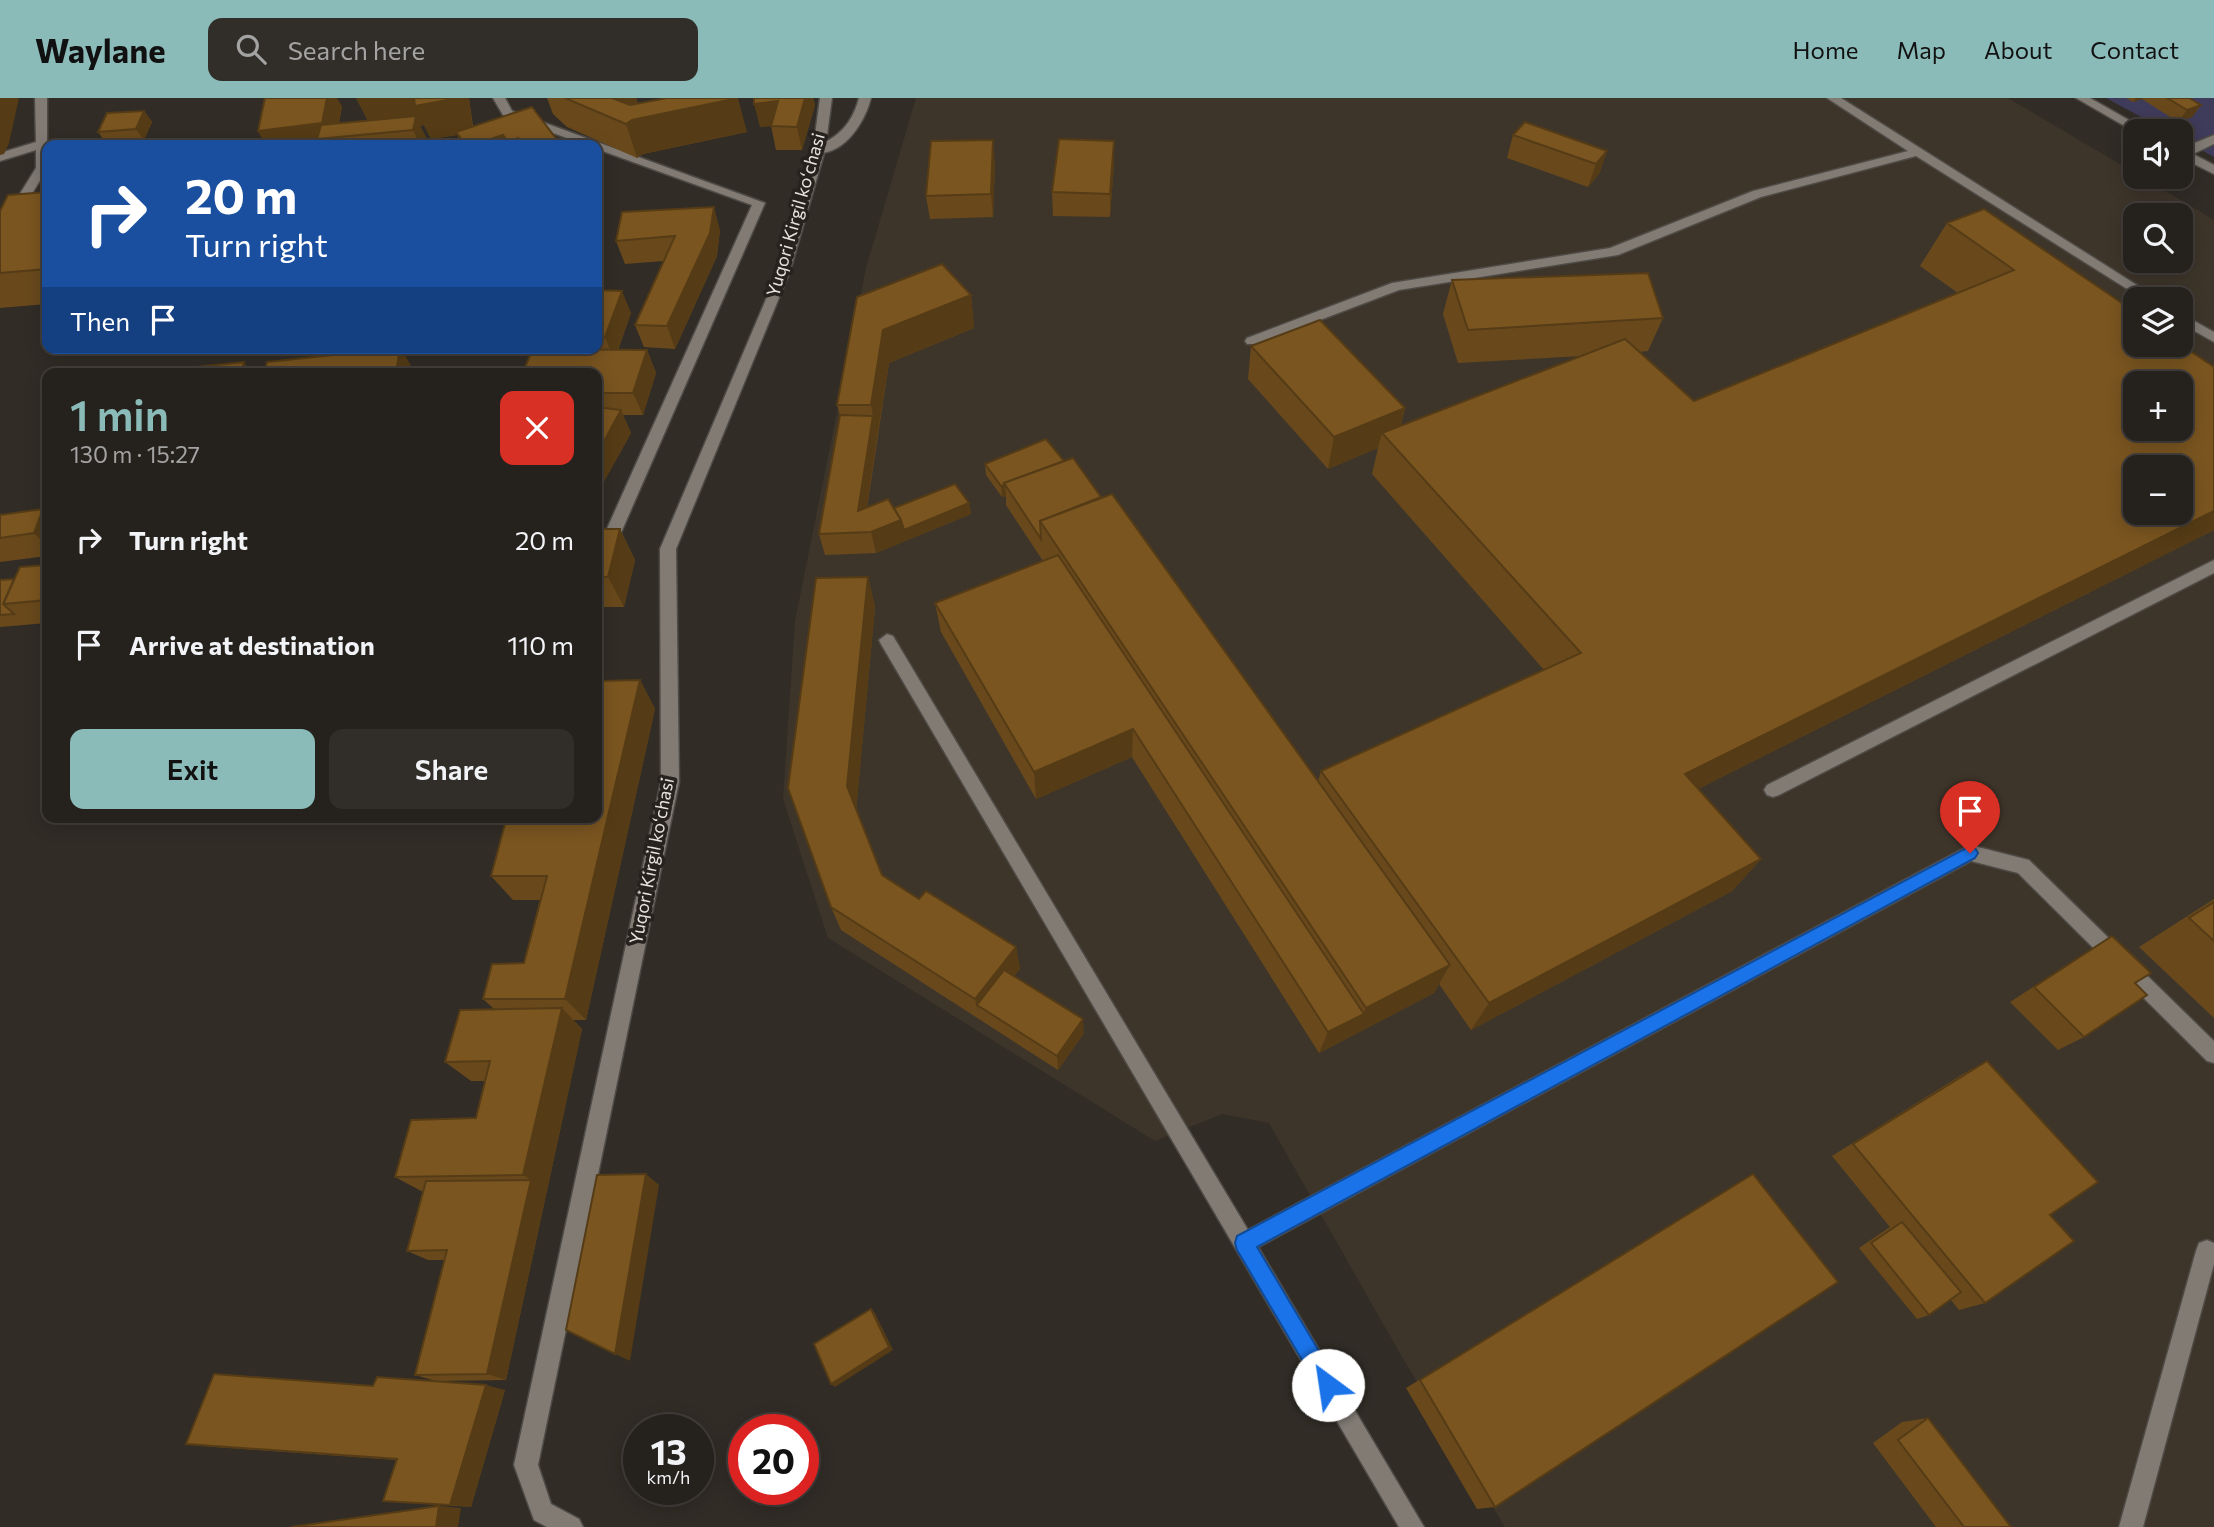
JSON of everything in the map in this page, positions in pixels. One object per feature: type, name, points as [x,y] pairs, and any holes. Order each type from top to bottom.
[{"type":"street","points":[[0,157],[42,144],[41,98]]},
{"type":"street","points":[[497,119],[499,98]]},
{"type":"street","name":"Yuqori Kirgil koʻchasi","points":[[537,1520],[526,1465],[670,782],[668,549],[783,271],[819,150],[826,98]]},
{"type":"street","points":[[819,150],[843,141],[862,110],[865,98]]},
{"type":"street","points":[[1833,98],[2133,287]]},
{"type":"street","points":[[2082,98],[2123,120]]},
{"type":"street","points":[[465,140],[497,119]]},
{"type":"street","points":[[497,119],[563,140]]},
{"type":"street","points":[[2193,148],[2214,139]]},
{"type":"street","points":[[1252,341],[1397,286],[1613,252],[1757,194],[1920,151]]},
{"type":"street","points":[[602,152],[759,202],[606,551]]},
{"type":"street","points":[[2193,159],[2214,170]]},
{"type":"street","points":[[0,236],[42,170]]},
{"type":"street","points":[[2193,325],[2214,338]]},
{"type":"street","points":[[1773,790],[2214,566]]},
{"type":"street","points":[[887,640],[1412,1527]]},
{"type":"street","points":[[1244,1243],[1970,853],[2024,866],[2214,1054]]},
{"type":"street","points":[[2131,1527],[2207,1251]]},
{"type":"street","points":[[537,1520],[571,1527]]},
{"type":"shaded area","points":[[916,98],[2008,98],[2123,166],[2123,189],[2162,189],[2186,203],[2123,203],[2123,273],[2193,273],[2193,207],[2214,220],[2214,1527],[1505,1527],[1402,1357],[1269,1123],[1222,1114],[1155,1141],[828,938],[783,799],[795,621],[866,268]]},
{"type":"shaded area","points":[[2106,98],[2214,98],[2214,157],[2193,146],[2193,119],[2145,119]]},
{"type":"building","points":[[265,98],[327,98],[322,123],[258,131]]},
{"type":"building","points":[[414,98],[458,98],[415,106]]},
{"type":"building","points":[[565,98],[612,98],[630,105],[667,98],[738,98],[632,120],[626,124]]},
{"type":"building","points":[[754,98],[805,98],[797,127],[771,126],[778,101],[754,104]]},
{"type":"building","points":[[2167,98],[2189,98],[2201,105],[2187,110]]},
{"type":"building","points":[[532,107],[557,140],[507,140],[503,135],[488,140],[462,140],[456,132]]},
{"type":"building","points":[[144,111],[136,129],[98,132],[107,113]]},
{"type":"building","points":[[416,116],[413,130],[317,139],[321,125]]},
{"type":"building","points":[[1525,122],[1607,151],[1596,164],[1513,135]]},
{"type":"building","points":[[1059,139],[1114,141],[1110,194],[1052,192]]},
{"type":"building","points":[[993,140],[991,194],[926,196],[931,141]]},
{"type":"building","points":[[42,192],[42,269],[0,273],[0,211],[8,195]]},
{"type":"building","points":[[714,207],[710,233],[667,326],[635,325],[675,236],[616,241],[622,212]]},
{"type":"building","points":[[1984,209],[2123,304],[2123,357],[2193,357],[2193,353],[2214,367],[2214,511],[2193,521],[2193,455],[2123,455],[2123,525],[2186,525],[1685,774],[1761,859],[1489,1003],[1321,771],[1581,653],[1382,433],[1625,339],[1694,401],[2014,270],[1947,223]]},
{"type":"building","points":[[942,264],[971,295],[883,330],[871,405],[837,405],[857,297]]},
{"type":"building","points":[[1648,273],[1663,318],[1468,330],[1452,280]]},
{"type":"building","points":[[602,290],[622,291],[605,337],[602,337]]},
{"type":"building","points":[[1320,320],[1405,408],[1334,437],[1251,346]]},
{"type":"building","points":[[602,350],[647,350],[633,393],[602,393],[602,368],[525,367],[531,354],[602,354]]},
{"type":"building","points":[[343,354],[399,354],[397,368],[265,368],[267,362]]},
{"type":"building","points":[[244,362],[242,368],[187,368]]},
{"type":"building","points":[[602,408],[621,410],[602,445]]},
{"type":"building","points":[[840,415],[873,416],[858,511],[888,499],[901,520],[871,532],[819,534]]},
{"type":"building","points":[[1046,439],[1064,461],[1001,486],[985,464]]},
{"type":"building","points":[[1073,458],[1101,497],[1040,521],[1041,539],[1004,483]]},
{"type":"building","points":[[955,484],[969,503],[904,530],[894,508]]},
{"type":"building","points":[[1112,494],[1450,965],[1366,1008],[1040,521]]},
{"type":"building","points":[[42,509],[34,533],[0,538],[0,515]]},
{"type":"building","points":[[602,529],[620,529],[608,577],[602,577]]},
{"type":"building","points":[[1058,555],[1364,1014],[1328,1032],[1133,729],[1034,772],[935,603]]},
{"type":"building","points":[[42,565],[42,600],[3,604],[20,567]]},
{"type":"building","points":[[868,577],[847,786],[882,875],[919,899],[926,891],[1016,947],[975,999],[831,907],[788,788],[816,578]]},
{"type":"building","points":[[14,579],[3,604],[14,614],[0,615],[0,580]]},
{"type":"building","points":[[640,680],[565,999],[483,999],[492,964],[524,963],[547,876],[491,876],[505,824],[602,823],[602,681]]},
{"type":"building","points":[[2214,902],[2214,941],[2189,918]]},
{"type":"building","points":[[2112,936],[2151,973],[2135,983],[2147,995],[2084,1037],[2034,987]]},
{"type":"building","points":[[1004,970],[1083,1019],[1057,1056],[977,1005]]},
{"type":"building","points":[[562,1008],[523,1175],[395,1177],[411,1120],[476,1118],[490,1061],[445,1062],[460,1010]]},
{"type":"building","points":[[1987,1061],[2098,1182],[2050,1215],[2074,1241],[1985,1303],[1853,1144]]},
{"type":"building","points":[[646,1174],[615,1354],[566,1330],[597,1175]]},
{"type":"building","points":[[1753,1174],[1838,1282],[1495,1507],[1420,1380]]},
{"type":"building","points":[[531,1180],[487,1374],[415,1375],[447,1250],[407,1251],[426,1181]]},
{"type":"building","points":[[1902,1222],[1961,1292],[1929,1315],[1871,1243]]},
{"type":"building","points":[[871,1309],[889,1347],[831,1384],[814,1344]]},
{"type":"building","points":[[214,1374],[373,1386],[377,1377],[486,1385],[450,1505],[383,1501],[397,1459],[186,1444]]},
{"type":"building","points":[[1928,1418],[2011,1527],[1964,1527],[1898,1440]]},
{"type":"building","points":[[439,1506],[436,1527],[291,1527]]},
{"type":"route","points":[[1328,1385],[1244,1243],[1970,853]]}]
